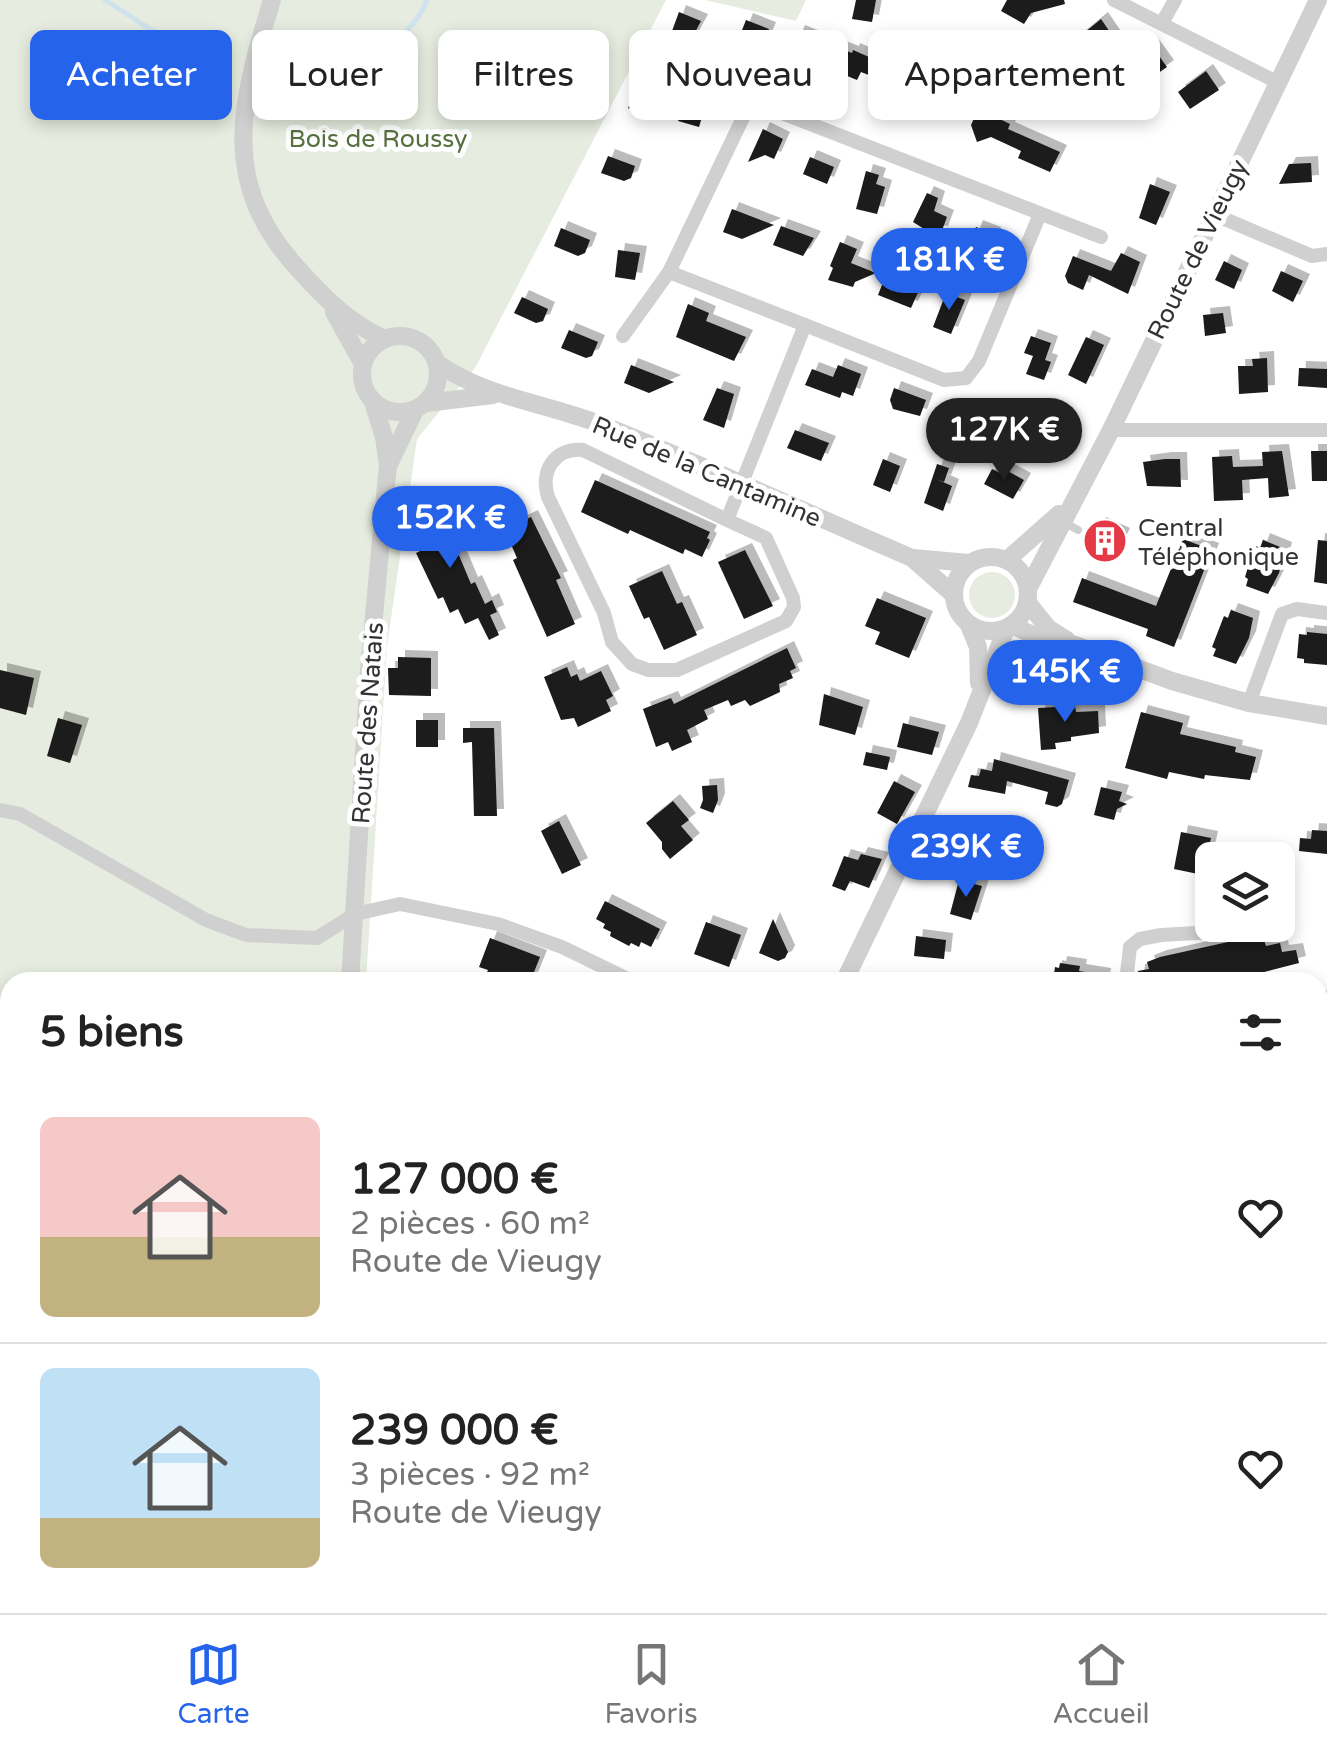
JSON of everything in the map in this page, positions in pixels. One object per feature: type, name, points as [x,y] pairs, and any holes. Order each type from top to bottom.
[{"type":"street","points":[[272,0],[245,99],[242,152],[247,186],[270,235],[329,303],[360,328],[384,339],[410,337],[432,352],[437,363],[437,384],[420,406],[393,412],[373,402],[363,384],[367,354],[384,339]]},
{"type":"street","points":[[1114,0],[1278,82]]},
{"type":"street","points":[[1162,24],[1175,0]]},
{"type":"street","name":"Route de Vieugy","points":[[1028,595],[1070,526],[1075,498],[1318,0]]},
{"type":"street","points":[[623,336],[669,272],[751,101],[1102,237]]},
{"type":"street","points":[[669,272],[944,380],[966,378],[979,362],[1040,214]]},
{"type":"street","points":[[1213,214],[1312,256],[1327,254]]},
{"type":"street","points":[[329,303],[363,364]]},
{"type":"street","points":[[727,520],[805,325]]},
{"type":"street","name":"Rue de la Cantamine","points":[[437,363],[457,377],[498,394],[598,424],[912,558],[969,564]]},
{"type":"street","name":"Rue de la Cantamine","points":[[420,406],[498,394]]},
{"type":"street","name":"Route des Natais","points":[[351,972],[369,670],[388,464],[373,402]]},
{"type":"street","name":"Route des Natais","points":[[388,464],[420,406]]},
{"type":"street","points":[[1111,430],[1327,430]]},
{"type":"street","points":[[583,450],[727,520],[766,538],[793,598],[790,616],[678,670],[648,670],[621,654],[612,642],[604,613],[548,498],[543,483],[545,472],[562,454],[583,450]]},
{"type":"street","name":"Route de Vieugy","points":[[1007,560],[1075,498]]},
{"type":"street","points":[[1076,645],[1042,640],[1009,627],[981,630],[969,624],[956,609],[954,595],[961,572],[969,564],[988,557],[1007,560],[1017,567],[1048,628],[1076,645],[1172,682],[1249,703],[1327,716]]},
{"type":"street","name":"Rue de la Cantamine","points":[[912,558],[954,595]]},
{"type":"street","points":[[849,972],[1009,627],[1024,612],[1028,595]]},
{"type":"street","points":[[1249,703],[1282,614],[1297,610],[1327,613]]},
{"type":"street","points":[[969,624],[980,661],[979,698]]},
{"type":"street","points":[[0,810],[20,814],[206,920],[246,935],[317,938],[355,914],[400,904],[498,924],[562,946],[614,972]]},
{"type":"street","points":[[1127,972],[1130,947],[1140,939],[1195,933]]},
{"type":"green space","name":"Bois de Roussy","points":[[0,0],[666,0],[650,30],[629,30],[629,71],[609,110],[609,30],[438,30],[438,120],[604,120],[475,368],[417,439],[387,646],[367,972],[0,972]]},
{"type":"green space","points":[[705,0],[806,0],[796,21]]},
{"type":"green space","points":[[992,572],[1008,579],[1015,595],[1008,611],[992,618],[976,611],[969,595],[976,579]]},
{"type":"building","points":[[856,0],[876,0],[872,22],[852,19]]},
{"type":"building","points":[[1007,0],[1064,0],[1065,4],[1031,13],[1024,24],[1001,11]]},
{"type":"building","points":[[679,12],[701,21],[696,30],[672,30]]},
{"type":"building","points":[[1101,19],[1108,30],[1088,30]]},
{"type":"building","points":[[746,20],[769,29],[769,30],[742,30]]},
{"type":"building","points":[[853,50],[868,57],[868,75],[861,72],[857,80],[848,76],[848,51]]},
{"type":"building","points":[[1206,71],[1219,90],[1190,109],[1178,92]]},
{"type":"building","points":[[678,120],[701,120],[699,127]]},
{"type":"building","points":[[973,120],[1002,120],[1010,124],[1008,129],[1060,152],[1050,172],[1018,158],[1021,151],[991,137],[977,142],[971,125]]},
{"type":"building","points":[[763,129],[783,139],[774,159],[765,155],[748,162]]},
{"type":"building","points":[[608,156],[635,166],[631,178],[624,181],[601,173]]},
{"type":"building","points":[[810,157],[834,167],[827,184],[803,174]]},
{"type":"building","points":[[1311,163],[1312,182],[1279,184],[1289,164]]},
{"type":"building","points":[[866,171],[879,175],[876,184],[885,187],[877,214],[856,209]]},
{"type":"building","points":[[1150,184],[1170,192],[1156,225],[1139,218]]},
{"type":"building","points":[[927,193],[938,198],[934,211],[947,217],[941,233],[929,232],[913,222]]},
{"type":"building","points":[[732,209],[774,225],[742,239],[723,232]]},
{"type":"building","points":[[781,226],[814,238],[803,256],[773,245]]},
{"type":"building","points":[[976,227],[994,234],[982,264],[963,259]]},
{"type":"building","points":[[561,228],[590,240],[585,253],[578,256],[554,246]]},
{"type":"building","points":[[840,242],[857,249],[851,263],[876,273],[855,282],[853,287],[828,280]]},
{"type":"building","points":[[618,250],[640,253],[635,280],[615,277]]},
{"type":"building","points":[[1121,253],[1140,262],[1128,294],[1089,275],[1083,290],[1068,283],[1065,276],[1073,256],[1111,271]]},
{"type":"building","points":[[1224,261],[1242,270],[1234,289],[1215,280]]},
{"type":"building","points":[[1281,271],[1303,281],[1293,302],[1272,291]]},
{"type":"building","points":[[886,275],[920,288],[911,308],[878,295]]},
{"type":"building","points":[[946,293],[965,300],[951,334],[933,327]]},
{"type":"building","points":[[522,297],[548,309],[543,321],[536,323],[514,313]]},
{"type":"building","points":[[688,304],[709,313],[706,321],[746,337],[734,361],[676,337]]},
{"type":"building","points":[[1223,313],[1226,333],[1205,336],[1203,315]]},
{"type":"building","points":[[569,330],[598,342],[592,356],[586,358],[561,348]]},
{"type":"building","points":[[1031,336],[1051,343],[1045,360],[1051,362],[1044,380],[1026,374],[1033,356],[1024,353]]},
{"type":"building","points":[[1086,337],[1104,345],[1086,384],[1068,375]]},
{"type":"building","points":[[1267,358],[1268,392],[1239,394],[1238,366],[1253,366],[1252,359]]},
{"type":"building","points":[[631,365],[674,382],[649,393],[624,383]]},
{"type":"building","points":[[838,365],[861,374],[853,396],[842,392],[840,398],[805,385],[812,369],[833,377]]},
{"type":"building","points":[[1299,368],[1327,369],[1327,388],[1298,386]]},
{"type":"building","points":[[717,388],[734,394],[724,428],[703,420]]},
{"type":"building","points":[[894,388],[926,400],[920,416],[893,409],[890,400]]},
{"type":"building","points":[[1023,413],[1049,428],[1042,446],[1016,431]]},
{"type":"building","points":[[795,430],[829,443],[821,461],[787,448]]},
{"type":"building","points":[[1282,451],[1289,496],[1269,498],[1268,478],[1242,480],[1243,500],[1214,501],[1212,457],[1232,456],[1233,467],[1263,466],[1262,452]]},
{"type":"building","points":[[1311,451],[1327,451],[1327,481],[1312,481]]},
{"type":"building","points":[[883,459],[900,466],[890,492],[873,485]]},
{"type":"building","points":[[1180,459],[1181,487],[1147,486],[1143,462]]},
{"type":"building","points":[[937,464],[949,468],[944,482],[936,479],[952,486],[943,511],[924,503]]},
{"type":"building","points":[[992,469],[1002,474],[1004,469],[1024,480],[1013,499],[984,484]]},
{"type":"building","points":[[595,480],[710,532],[702,557],[685,549],[683,554],[630,530],[628,534],[581,512]]},
{"type":"building","points":[[437,503],[471,584],[475,582],[485,604],[492,600],[497,612],[490,615],[499,635],[489,640],[478,618],[465,624],[458,609],[450,613],[443,597],[438,599],[416,553],[420,551],[412,535],[420,531],[412,514]]},
{"type":"building","points":[[531,517],[561,578],[556,580],[575,624],[547,637],[513,560],[517,558],[506,533],[508,528]]},
{"type":"building","name":"Central Téléphonique","points":[[1099,524],[1123,535],[1111,559],[1088,547]]},
{"type":"building","points":[[1183,539],[1212,550],[1174,647],[1146,636],[1148,629],[1073,602],[1082,578],[1156,606]]},
{"type":"building","points":[[1263,540],[1285,549],[1268,594],[1246,586],[1245,577],[1256,546],[1260,548]]},
{"type":"building","points":[[1318,540],[1327,541],[1327,584],[1314,582]]},
{"type":"building","points":[[745,550],[773,606],[744,619],[718,562]]},
{"type":"building","points":[[662,571],[697,635],[664,650],[629,586]]},
{"type":"building","points":[[877,598],[926,618],[909,658],[875,644],[880,632],[865,626]]},
{"type":"building","points":[[1231,610],[1253,618],[1249,638],[1236,664],[1213,656],[1216,649],[1212,647],[1224,616],[1228,618]]},
{"type":"building","points":[[1299,634],[1327,634],[1327,665],[1304,663],[1304,659],[1297,658]]},
{"type":"building","points":[[787,648],[796,668],[790,671],[793,678],[779,684],[780,692],[750,706],[745,700],[731,706],[728,700],[704,710],[708,719],[687,730],[692,742],[672,751],[668,742],[656,747],[643,709],[671,698],[674,704]]},
{"type":"building","points":[[398,657],[431,658],[431,696],[389,695],[388,668],[398,668]]},
{"type":"building","points":[[567,667],[571,677],[577,674],[580,681],[601,671],[613,696],[606,700],[611,711],[578,727],[574,718],[561,720],[544,677]]},
{"type":"building","points":[[0,670],[34,678],[26,715],[0,708]]},
{"type":"building","points":[[824,694],[863,707],[855,735],[819,725]]},
{"type":"building","points":[[1075,706],[1076,712],[1098,711],[1099,733],[1071,737],[1071,741],[1055,743],[1056,749],[1041,750],[1038,708]]},
{"type":"building","points":[[1141,712],[1183,723],[1180,734],[1236,747],[1235,752],[1256,757],[1250,780],[1205,775],[1204,779],[1169,772],[1167,779],[1125,768]]},
{"type":"building","points":[[58,718],[82,725],[70,763],[47,756]]},
{"type":"building","points":[[416,720],[438,720],[438,747],[416,747]]},
{"type":"building","points":[[903,723],[939,732],[932,755],[897,747]]},
{"type":"building","points":[[463,728],[494,728],[497,816],[474,816],[472,742],[463,743]]},
{"type":"building","points":[[866,752],[890,757],[887,770],[863,765]]},
{"type":"building","points":[[994,759],[1069,780],[1062,804],[1045,804],[1048,792],[1007,781],[1005,794],[968,787],[971,775],[979,776],[981,769],[992,771]]},
{"type":"building","points":[[894,781],[915,792],[897,824],[877,813]]},
{"type":"building","points":[[717,785],[718,800],[713,813],[700,808],[702,786]]},
{"type":"building","points":[[1101,787],[1122,792],[1119,801],[1127,804],[1117,809],[1114,820],[1094,815]]},
{"type":"building","points":[[673,801],[689,820],[681,826],[693,840],[670,859],[646,823]]},
{"type":"building","points":[[559,821],[581,865],[562,874],[541,831]]},
{"type":"building","points":[[1312,830],[1327,831],[1327,854],[1299,851],[1300,838],[1311,839]]},
{"type":"building","points":[[1181,832],[1211,838],[1210,842],[1195,842],[1195,873],[1174,869]]},
{"type":"building","points":[[861,854],[882,859],[869,888],[850,881],[845,891],[832,886],[844,856],[858,860]]},
{"type":"building","points":[[959,880],[982,886],[971,920],[950,914]]},
{"type":"building","points":[[605,901],[660,929],[651,947],[641,942],[639,947],[631,943],[629,946],[610,936],[611,932],[603,928],[605,924],[596,919]]},
{"type":"building","points":[[773,919],[788,952],[778,961],[759,953]]},
{"type":"building","points":[[706,922],[741,935],[729,967],[694,954]]},
{"type":"building","points":[[916,936],[946,940],[944,959],[914,956]]},
{"type":"building","points":[[490,938],[540,957],[534,972],[487,972],[479,967]]},
{"type":"building","points":[[1228,942],[1265,942],[1266,946],[1280,943],[1282,952],[1296,950],[1299,963],[1264,972],[1138,972],[1149,969],[1147,962]]},
{"type":"building","points":[[1060,963],[1080,966],[1079,971],[1085,972],[1054,972],[1055,967],[1059,968]]},
{"type":"waterway","points":[[105,0],[151,30]]},
{"type":"waterway","points":[[406,30],[427,0]]},
{"type":"place","name":"Central Téléphonique","points":[[1105,541]]}]
